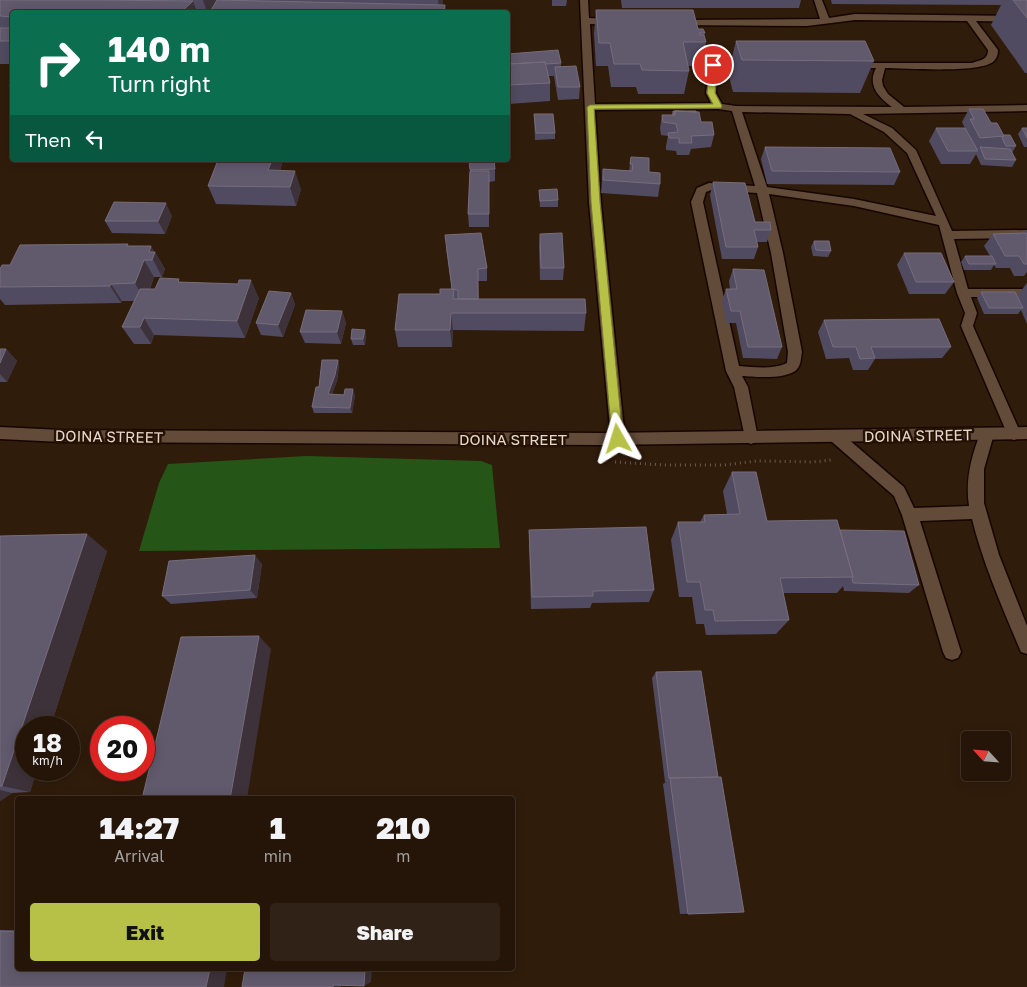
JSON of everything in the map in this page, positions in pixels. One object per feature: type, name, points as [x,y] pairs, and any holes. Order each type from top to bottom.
[{"type":"main road","points":[[584,0],[595,202],[618,439]]},
{"type":"main road","points":[[818,0],[825,20]]},
{"type":"main road","points":[[669,22],[783,24],[813,23],[855,17],[1027,19]]},
{"type":"main road","points":[[842,65],[963,66],[983,64],[990,60],[993,50],[970,19]]},
{"type":"main road","points":[[585,21],[622,22]]},
{"type":"main road","points":[[718,106],[711,93],[713,65],[763,65]]},
{"type":"main road","points":[[882,65],[877,73],[876,82],[880,92],[902,110]]},
{"type":"main road","points":[[590,107],[718,106],[736,109],[850,111],[1027,108]]},
{"type":"main road","points":[[733,371],[780,372],[793,366],[795,360],[778,262],[762,190],[736,109]]},
{"type":"main road","points":[[850,111],[888,130],[912,152],[945,229],[963,293],[971,313],[967,326],[1000,405],[1021,433]]},
{"type":"main road","points":[[751,438],[741,387],[733,371],[697,202],[702,190],[709,186],[792,193],[868,204],[945,229],[1027,234]]},
{"type":"main road","points":[[963,293],[1027,293]]},
{"type":"main road","name":"DOINA STREET","points":[[0,433],[72,436],[618,439],[1021,433]]},
{"type":"main road","points":[[987,434],[976,465],[976,512],[996,573],[1027,646]]},
{"type":"main road","points":[[836,437],[899,492],[910,515],[952,652]]},
{"type":"main road","points":[[910,515],[976,512]]},
{"type":"green space","points":[[306,456],[481,461],[492,465],[500,548],[139,551],[159,483],[168,464]]},
{"type":"building","points":[[0,0],[193,1],[183,10],[10,10],[10,17],[0,16]]},
{"type":"building","points":[[217,0],[445,5],[444,10],[211,10]]},
{"type":"building","points":[[1013,0],[1027,0],[1027,18]]},
{"type":"building","points":[[596,10],[693,10],[698,29],[703,29],[705,33],[699,33],[704,35],[706,42],[683,42],[689,71],[642,70],[640,64],[614,64],[610,43],[599,43]]},
{"type":"building","points":[[0,28],[10,28],[10,41],[0,41]]},
{"type":"building","points":[[736,41],[865,41],[874,61],[742,60]]},
{"type":"building","points":[[558,50],[561,63],[510,64],[510,54]]},
{"type":"building","points":[[545,62],[550,83],[510,85],[510,64]]},
{"type":"building","points":[[576,66],[580,87],[558,87],[555,67]]},
{"type":"building","points":[[969,109],[983,109],[991,123],[997,123],[1004,136],[980,138],[970,119],[974,119]]},
{"type":"building","points":[[675,111],[699,112],[701,122],[712,122],[714,135],[691,136],[692,143],[679,143],[679,138],[669,138],[668,133],[678,132],[676,124],[663,122],[662,115],[675,115]]},
{"type":"building","points":[[534,114],[553,114],[555,133],[536,133]]},
{"type":"building","points":[[936,128],[965,128],[978,151],[948,151]]},
{"type":"building","points":[[1022,128],[1027,128],[1027,138]]},
{"type":"building","points":[[1004,135],[1010,135],[1016,146],[1006,146],[1002,138]]},
{"type":"building","points":[[765,147],[890,148],[900,172],[772,171]]},
{"type":"building","points":[[980,147],[1010,149],[1016,160],[985,159]]},
{"type":"building","points":[[631,157],[649,158],[649,172],[660,173],[660,184],[603,180],[603,169],[632,171]]},
{"type":"building","points":[[217,162],[271,162],[268,170],[295,171],[290,187],[208,186]]},
{"type":"building","points":[[469,162],[494,162],[495,169],[470,170]]},
{"type":"building","points":[[470,171],[489,171],[489,214],[468,214]]},
{"type":"building","points":[[713,182],[745,183],[755,222],[770,222],[771,230],[754,230],[758,247],[726,247]]},
{"type":"building","points":[[557,189],[558,200],[540,201],[539,190]]},
{"type":"building","points":[[114,202],[166,203],[158,221],[105,221]]},
{"type":"building","points":[[481,233],[487,268],[478,269],[478,299],[458,299],[458,290],[452,289],[445,235]]},
{"type":"building","points":[[562,233],[564,268],[541,268],[540,234]]},
{"type":"building","points":[[1026,233],[1027,264],[1024,264],[1019,256],[1005,256],[993,234]]},
{"type":"building","points":[[814,241],[829,241],[831,251],[816,250]]},
{"type":"building","points":[[128,244],[127,246],[151,246],[149,252],[155,252],[152,260],[144,260],[135,283],[111,284],[110,286],[0,287],[0,269],[2,265],[10,265],[20,245]]},
{"type":"building","points":[[904,253],[941,253],[954,282],[916,282]]},
{"type":"building","points":[[965,256],[992,256],[996,264],[969,264]]},
{"type":"building","points":[[733,269],[764,270],[782,347],[748,347],[740,311],[731,311],[726,289],[737,289]]},
{"type":"building","points":[[160,278],[179,279],[178,282],[238,284],[239,280],[251,280],[237,321],[144,318],[140,327],[122,327],[140,289],[155,289]]},
{"type":"building","points":[[440,289],[454,289],[453,299],[585,299],[586,313],[451,313],[450,330],[395,330],[399,294],[440,294]]},
{"type":"building","points":[[269,291],[291,293],[278,325],[256,323]]},
{"type":"building","points":[[981,292],[1015,292],[1023,308],[989,308]]},
{"type":"building","points":[[306,310],[342,311],[337,332],[300,332]]},
{"type":"building","points":[[939,319],[951,347],[871,347],[875,358],[860,359],[856,347],[833,347],[824,320]]},
{"type":"building","points":[[352,329],[365,330],[363,339],[351,339]]},
{"type":"building","points":[[0,349],[6,349],[0,363]]},
{"type":"building","points":[[322,360],[338,360],[328,394],[344,395],[345,389],[353,389],[350,408],[312,407],[316,387],[319,387]]},
{"type":"building","points":[[732,472],[756,472],[767,521],[837,520],[853,577],[780,578],[789,620],[715,621],[713,610],[705,610],[700,582],[687,582],[678,522],[705,522],[704,515],[740,514]]},
{"type":"building","points":[[646,527],[654,590],[593,591],[593,596],[532,597],[529,530]]},
{"type":"building","points":[[840,530],[904,531],[919,585],[853,583]]},
{"type":"building","points":[[87,534],[26,716],[15,716],[15,747],[2,786],[0,786],[0,536]]},
{"type":"building","points":[[255,555],[250,590],[162,596],[169,561]]},
{"type":"building","points":[[259,636],[231,796],[143,796],[146,781],[155,781],[155,745],[181,637]]},
{"type":"building","points":[[701,671],[718,777],[669,778],[656,672]]},
{"type":"building","points":[[721,777],[744,912],[688,914],[670,778]]},
{"type":"building","points":[[0,931],[15,932],[15,971],[210,971],[206,987],[0,987]]},
{"type":"building","points":[[245,971],[365,971],[364,986],[242,987]]},
{"type":"route","points":[[618,439],[595,202],[590,107],[718,106],[711,93],[713,65]]}]
